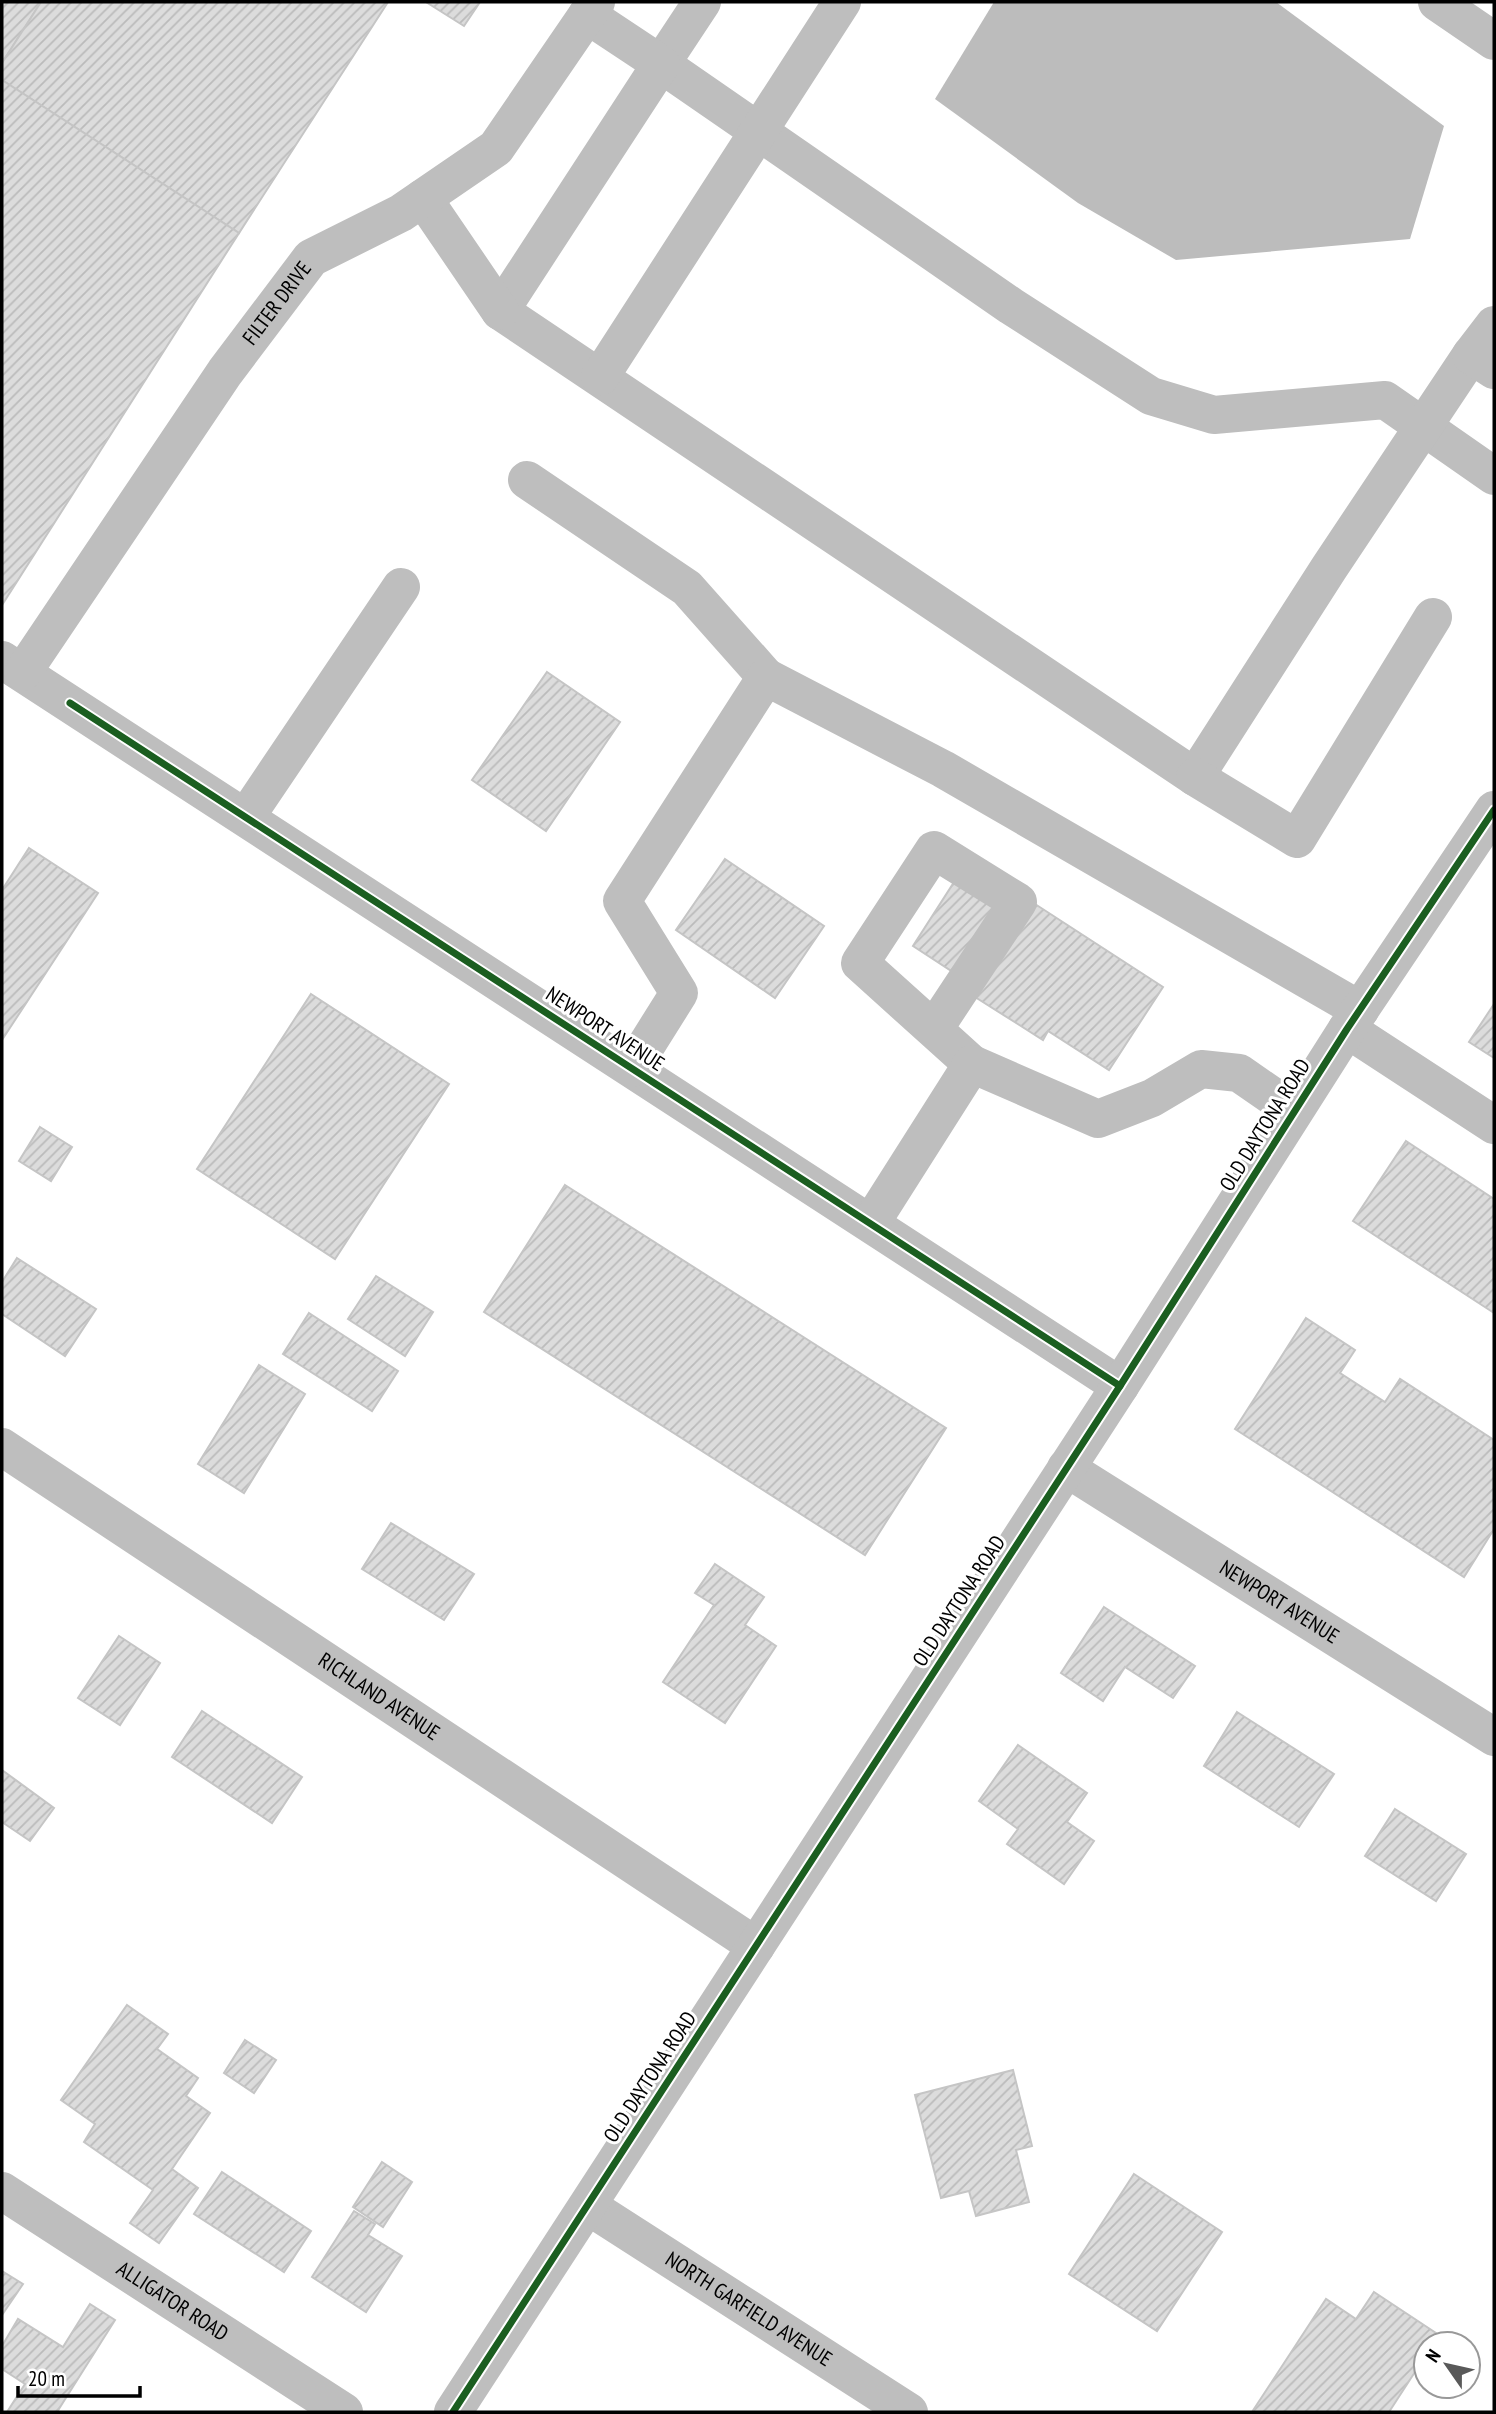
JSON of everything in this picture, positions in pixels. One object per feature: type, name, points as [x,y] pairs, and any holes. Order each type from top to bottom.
[{"type":"street","points":[[500,311],[702,2]]},
{"type":"street","points":[[600,377],[842,2]]},
{"type":"street","points":[[1437,2],[1494,41]]},
{"type":"street","points":[[591,8],[661,64],[1030,319],[1151,396],[1214,415],[1385,400],[1494,477]]},
{"type":"street","name":"FILTER DRIVE","points":[[12,666],[311,258],[401,213],[496,148],[591,8]]},
{"type":"street","points":[[423,198],[500,311],[1195,777],[1297,839],[1433,617]]},
{"type":"street","points":[[1195,777],[1422,428],[1483,363],[1494,325]]},
{"type":"street","points":[[527,480],[687,588],[766,677],[943,769],[1353,1019],[1494,1125]]},
{"type":"street","points":[[246,817],[401,587]]},
{"type":"street","name":"NEWPORT AVENUE","points":[[12,666],[1120,1386]]},
{"type":"street","points":[[632,1068],[679,993],[622,901],[766,677]]},
{"type":"street","name":"OLD DAYTONA ROAD","points":[[453,2412],[1120,1386],[1353,1019],[1483,852],[1494,810]]},
{"type":"street","points":[[933,1029],[1017,902],[934,850],[860,963],[933,1029],[972,1064],[1098,1119],[1152,1098],[1201,1069],[1239,1073],[1294,1111]]},
{"type":"street","points":[[871,1223],[972,1064]]},
{"type":"street","name":"RICHLAND AVENUE","points":[[2,1447],[756,1946]]},
{"type":"street","name":"NEWPORT AVENUE","points":[[1066,1468],[1494,1737]]},
{"type":"street","name":"ALLIGATOR ROAD","points":[[2,2190],[344,2412]]},
{"type":"street","name":"NORTH GARFIELD AVENUE","points":[[588,2206],[909,2412]]},
{"type":"shaded area","points":[[994,2],[1276,2],[1444,126],[1410,239],[1176,260],[1078,203],[935,99]]},
{"type":"building","points":[[2,2],[41,2],[2,63]]},
{"type":"building","points":[[41,2],[388,2],[239,233],[2,80],[2,63]]},
{"type":"building","points":[[426,2],[480,2],[464,26]]},
{"type":"building","points":[[2,80],[239,233],[2,605]]},
{"type":"building","points":[[547,672],[620,722],[546,831],[472,780]]},
{"type":"building","points":[[29,848],[98,893],[2,1040],[2,890]]},
{"type":"building","points":[[725,859],[824,926],[775,998],[676,930]]},
{"type":"building","points":[[958,876],[998,902],[953,972],[913,946]]},
{"type":"building","points":[[1035,904],[1163,987],[1109,1070],[1048,1031],[1043,1040],[975,997]]},
{"type":"building","points":[[311,994],[449,1084],[335,1259],[197,1169]]},
{"type":"building","points":[[1494,1004],[1494,1058],[1469,1042]]},
{"type":"building","points":[[40,1127],[72,1147],[51,1181],[19,1161]]},
{"type":"building","points":[[1406,1141],[1494,1199],[1494,1313],[1353,1221]]},
{"type":"building","points":[[565,1185],[946,1428],[865,1555],[484,1312]]},
{"type":"building","points":[[17,1258],[96,1309],[65,1356],[2,1314],[2,1282]]},
{"type":"building","points":[[376,1276],[433,1312],[405,1356],[348,1319]]},
{"type":"building","points":[[309,1313],[398,1371],[372,1411],[283,1354]]},
{"type":"building","points":[[1306,1318],[1355,1350],[1340,1373],[1385,1402],[1400,1379],[1494,1440],[1494,1529],[1464,1577],[1235,1429]]},
{"type":"building","points":[[259,1365],[305,1394],[244,1493],[198,1464]]},
{"type":"building","points":[[391,1523],[474,1574],[444,1620],[362,1569]]},
{"type":"building","points":[[715,1564],[764,1597],[745,1625],[776,1646],[725,1723],[663,1682],[714,1605],[695,1593]]},
{"type":"building","points":[[1104,1607],[1195,1666],[1173,1698],[1125,1667],[1103,1701],[1061,1673]]},
{"type":"building","points":[[119,1636],[160,1663],[120,1725],[78,1698]]},
{"type":"building","points":[[202,1711],[302,1777],[272,1823],[172,1757]]},
{"type":"building","points":[[1237,1712],[1334,1774],[1299,1827],[1204,1766]]},
{"type":"building","points":[[1018,1745],[1087,1793],[1067,1822],[1094,1841],[1064,1884],[1007,1844],[1018,1829],[979,1801]]},
{"type":"building","points":[[2,1770],[54,1808],[30,1841],[2,1822]]},
{"type":"building","points":[[1395,1809],[1466,1854],[1436,1901],[1365,1856]]},
{"type":"building","points":[[127,2005],[168,2034],[157,2049],[198,2078],[186,2096],[210,2113],[172,2169],[198,2188],[159,2243],[130,2223],[153,2190],[84,2142],[95,2124],[61,2100]]},
{"type":"building","points":[[245,2040],[276,2060],[254,2093],[224,2073]]},
{"type":"building","points":[[1013,2070],[1032,2146],[1016,2150],[1029,2202],[976,2216],[969,2191],[941,2198],[915,2095]]},
{"type":"building","points":[[382,2162],[412,2182],[383,2227],[353,2207]]},
{"type":"building","points":[[222,2172],[311,2231],[284,2272],[194,2214]]},
{"type":"building","points":[[1134,2174],[1222,2232],[1157,2331],[1069,2274]]},
{"type":"building","points":[[354,2211],[375,2224],[368,2235],[402,2256],[366,2312],[312,2277]]},
{"type":"building","points":[[2,2271],[23,2284],[2,2315]]},
{"type":"building","points":[[1374,2292],[1431,2330],[1412,2330],[1412,2377],[1389,2412],[1252,2412],[1326,2299],[1356,2319]]},
{"type":"building","points":[[90,2304],[115,2320],[57,2412],[7,2412],[25,2384],[2,2369],[2,2346],[18,2319],[63,2347]]},
{"type":"cycle path","points":[[70,703],[1120,1386]]},
{"type":"cycle path","points":[[453,2412],[1120,1386],[1347,1029],[1494,810]]}]
